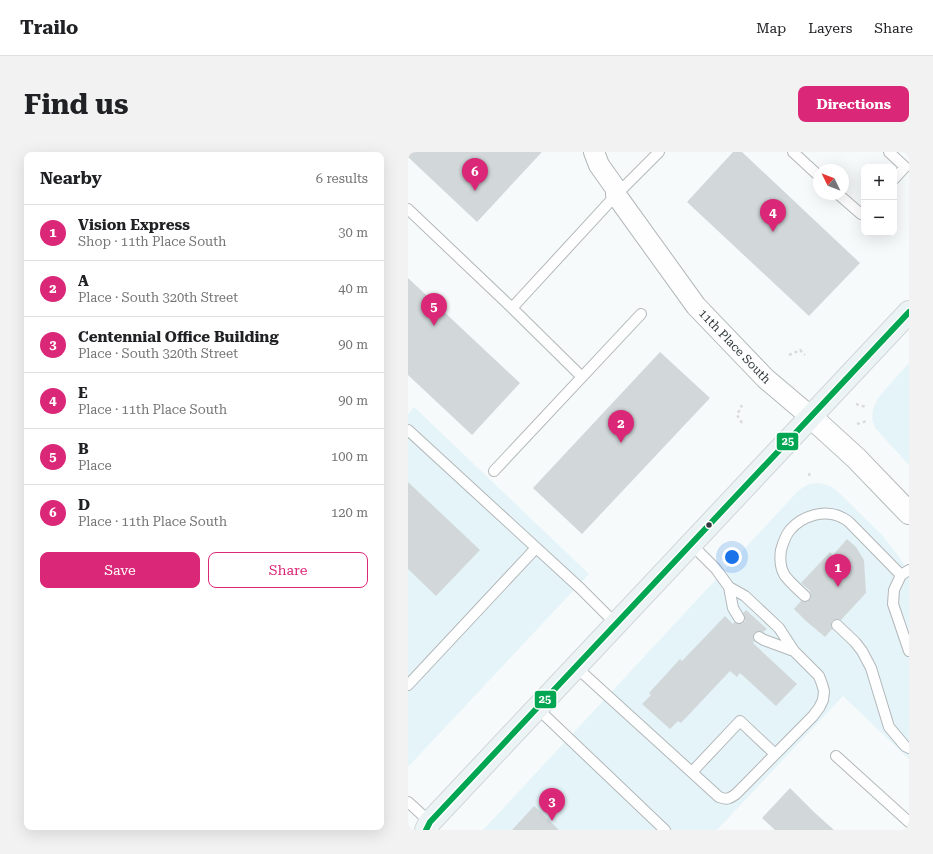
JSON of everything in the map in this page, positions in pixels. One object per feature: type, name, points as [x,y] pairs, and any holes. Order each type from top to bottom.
[{"type":"main road","points":[[423,827],[576,667],[909,312]]},
{"type":"street","points":[[578,152],[596,158]]},
{"type":"street","name":"11th Place South","points":[[596,158],[616,189],[616,195],[696,306],[766,379],[856,458],[909,513]]},
{"type":"lane","points":[[512,308],[616,195],[659,152]]},
{"type":"lane","points":[[793,152],[813,170]]},
{"type":"lane","points":[[889,152],[905,167],[897,176]]},
{"type":"lane","points":[[845,200],[861,214]]},
{"type":"lane","points":[[408,209],[582,376]]},
{"type":"lane","points":[[494,471],[641,314]]},
{"type":"lane","points":[[408,430],[580,588],[616,624]]},
{"type":"lane","points":[[805,596],[784,575],[780,554],[783,543],[789,532],[798,523],[811,516],[833,514],[850,523],[905,573],[894,590],[893,604],[909,651]]},
{"type":"lane","points":[[576,667],[719,797],[724,799],[730,799],[736,794],[813,716],[823,700],[824,691],[819,676],[794,651],[779,628],[745,596],[729,587],[716,569],[691,544]]},
{"type":"lane","points":[[408,685],[536,548]]},
{"type":"lane","points":[[729,587],[733,608],[739,618]]},
{"type":"lane","points":[[836,625],[855,642],[862,651],[871,668],[889,727],[905,746],[909,748]]},
{"type":"lane","points":[[759,637],[794,651]]},
{"type":"lane","points":[[537,708],[665,830]]},
{"type":"lane","points":[[692,772],[740,721],[775,754]]},
{"type":"lane","points":[[836,756],[909,822]]},
{"type":"lane","points":[[408,802],[423,827]]},
{"type":"path","points":[[789,355],[800,350],[805,355]]},
{"type":"path","points":[[856,404],[866,407]]},
{"type":"path","points":[[742,405],[737,415],[742,423]]},
{"type":"path","points":[[857,424],[867,421]]},
{"type":"path","points":[[809,473],[810,478]]},
{"type":"shaded area","points":[[909,363],[909,465],[875,428],[872,419],[873,409],[878,398]]},
{"type":"shaded area","points":[[414,407],[589,574],[408,767],[408,414]]},
{"type":"shaded area","points":[[820,483],[835,489],[882,535],[909,572],[909,759],[843,696],[717,830],[483,830],[799,490],[809,484]]},
{"type":"building","points":[[408,152],[542,152],[477,222],[408,157]]},
{"type":"building","points":[[733,152],[742,152],[860,263],[809,316],[687,202]]},
{"type":"building","points":[[408,278],[520,383],[472,435],[408,375]]},
{"type":"building","points":[[660,352],[710,398],[582,534],[533,488]]},
{"type":"building","points":[[408,482],[480,550],[436,596],[408,569]]},
{"type":"building","points":[[847,539],[856,547],[864,560],[866,593],[841,620],[836,619],[832,621],[832,629],[825,637],[794,609],[801,601],[807,602],[811,598],[810,591],[801,583],[830,552],[833,555]]},
{"type":"building","points":[[746,610],[767,629],[763,632],[759,631],[754,633],[753,643],[797,684],[776,706],[740,673],[737,677],[730,671],[681,723],[678,721],[670,729],[642,704],[651,695],[649,693],[680,659],[682,661],[725,616],[733,624],[734,622],[742,624],[745,621],[743,613]]},
{"type":"building","points":[[790,788],[834,830],[775,830],[762,818]]},
{"type":"building","points":[[534,806],[559,830],[512,830]]},
{"type":"transit line","name":"25","points":[[426,830],[430,822],[909,312]]},
{"type":"place","name":"D","points":[[475,191]]},
{"type":"place","name":"E","points":[[773,232]]},
{"type":"place","name":"B","points":[[434,326]]},
{"type":"place","name":"A","points":[[621,443]]},
{"type":"place","name":"Vision Express","points":[[838,587]]},
{"type":"place","name":"Centennial Office Building","points":[[552,821]]}]
